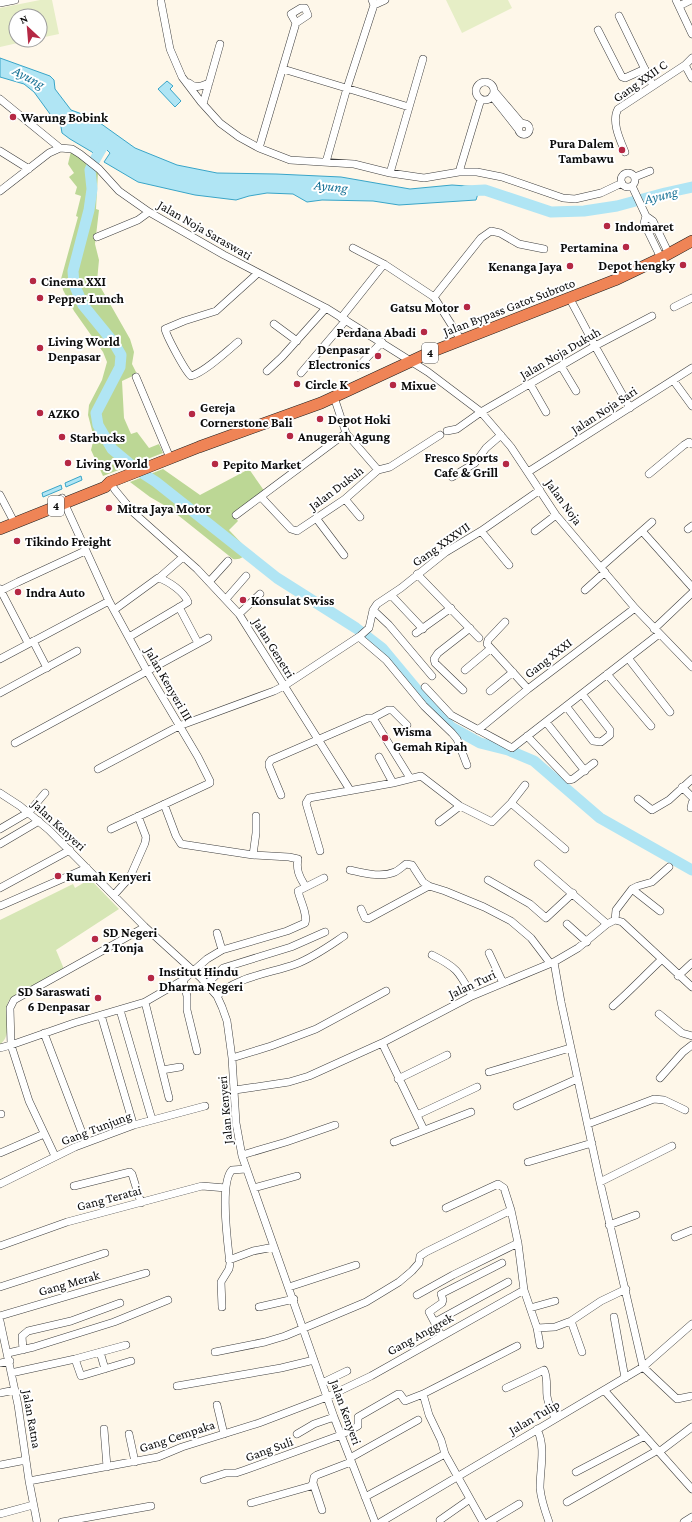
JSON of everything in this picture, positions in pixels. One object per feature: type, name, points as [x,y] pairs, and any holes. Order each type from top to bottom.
[{"type":"highway","name":"Jalan Bypass Gatot Subroto","points":[[0,528],[102,482],[114,480],[334,398],[414,363],[461,340],[570,299],[620,278],[665,256],[692,240]]},
{"type":"highway","name":"Jalan Bypass Gatot Subroto","points":[[0,523],[63,500]]},
{"type":"street","points":[[0,3],[15,0]]},
{"type":"street","points":[[326,162],[373,2],[385,0]]},
{"type":"street","points":[[691,0],[677,3],[692,34]]},
{"type":"street","points":[[160,1],[170,49],[182,77],[220,123],[238,137],[258,148],[290,160],[354,164],[390,173],[424,178],[460,172],[477,172],[502,177],[563,198],[575,199],[600,192],[622,183]]},
{"type":"street","points":[[619,16],[653,86]]},
{"type":"street","points":[[258,148],[296,23]]},
{"type":"street","points":[[598,30],[619,73],[622,76],[625,78],[645,69]]},
{"type":"street","points":[[203,104],[220,44]]},
{"type":"street","name":"Gang XXII C","points":[[625,152],[616,123],[616,112],[621,106],[685,65],[692,58]]},
{"type":"street","points":[[390,173],[423,59]]},
{"type":"street","points":[[685,65],[692,78]]},
{"type":"street","points":[[283,69],[409,107]]},
{"type":"street","points":[[182,77],[194,87],[199,87],[209,83]]},
{"type":"street","points":[[493,93],[487,100],[481,99],[475,92],[478,84],[484,81],[490,83],[493,93],[520,126]]},
{"type":"street","points":[[460,172],[481,99]]},
{"type":"street","points":[[0,100],[60,148],[43,157],[0,191]]},
{"type":"street","name":"Jalan Noja Saraswati","points":[[60,148],[72,149],[88,160],[120,191],[149,212],[224,255],[326,308],[414,363]]},
{"type":"street","points":[[0,151],[29,169]]},
{"type":"street","points":[[635,177],[650,171]]},
{"type":"street","points":[[622,183],[624,174],[629,173],[635,177]]},
{"type":"street","points":[[633,189],[635,177]]},
{"type":"street","points":[[622,183],[633,189],[645,214],[652,219],[658,232],[665,256]]},
{"type":"street","points":[[96,237],[138,220],[149,212]]},
{"type":"street","points":[[645,214],[644,223],[665,256]]},
{"type":"street","points":[[434,297],[481,238],[491,231],[500,233],[519,244],[544,249]]},
{"type":"street","points":[[651,236],[658,232]]},
{"type":"street","points":[[353,248],[384,264],[434,297],[461,340]]},
{"type":"street","points":[[301,373],[344,319],[384,264]]},
{"type":"street","points":[[238,342],[213,362],[195,375],[191,376],[184,366],[165,329],[184,321],[216,311],[258,273]]},
{"type":"street","points":[[674,307],[692,298]]},
{"type":"street","points":[[570,299],[630,408]]},
{"type":"street","points":[[267,371],[297,341],[326,308]]},
{"type":"street","name":"Jalan Noja Dukuh","points":[[447,432],[457,429],[481,412],[595,346],[652,316]]},
{"type":"street","points":[[274,324],[297,341]]},
{"type":"street","points":[[358,367],[382,342]]},
{"type":"street","name":"Jalan Noja","points":[[414,363],[481,412],[501,435],[528,472],[556,515],[635,608],[692,668]]},
{"type":"street","points":[[561,366],[576,391]]},
{"type":"street","name":"Jalan Noja Sari","points":[[528,472],[692,368]]},
{"type":"street","points":[[136,377],[168,459]]},
{"type":"street","points":[[673,380],[692,406]]},
{"type":"street","points":[[530,384],[546,412]]},
{"type":"street","name":"Jalan Dukuh","points":[[261,497],[291,529],[295,531],[345,499],[378,470],[346,433],[334,398]]},
{"type":"street","points":[[236,515],[346,433]]},
{"type":"street","points":[[378,470],[390,467],[440,435]]},
{"type":"street","points":[[452,477],[475,463],[486,448],[501,435]]},
{"type":"street","points":[[649,474],[684,445],[689,442],[692,444]]},
{"type":"street","name":"Jalan Genetri","points":[[114,480],[114,490],[134,513],[226,598],[239,614],[350,790]]},
{"type":"street","name":"Gang XXXVII","points":[[373,610],[377,604],[391,596],[446,552],[481,531],[540,490]]},
{"type":"street","points":[[0,496],[12,518]]},
{"type":"street","points":[[345,499],[360,517]]},
{"type":"street","name":"Jalan Kenyeri III","points":[[63,500],[109,601],[210,781],[210,783],[111,829]]},
{"type":"street","points":[[535,531],[556,515]]},
{"type":"street","points":[[316,518],[344,555]]},
{"type":"street","points":[[585,590],[603,570],[652,522]]},
{"type":"street","points":[[481,531],[509,565]]},
{"type":"street","points":[[642,531],[692,587]]},
{"type":"street","points":[[47,668],[0,590],[85,551]]},
{"type":"street","points":[[114,610],[159,578],[183,557]]},
{"type":"street","points":[[209,582],[228,561]]},
{"type":"street","points":[[417,574],[480,638]]},
{"type":"street","points":[[226,598],[246,576]]},
{"type":"street","points":[[129,637],[188,602],[185,596],[159,578]]},
{"type":"street","points":[[425,687],[451,715],[512,748],[628,658],[657,632],[692,593]]},
{"type":"street","points":[[239,614],[260,594]]},
{"type":"street","points":[[391,596],[423,629]]},
{"type":"street","points":[[0,659],[109,601]]},
{"type":"street","points":[[179,607],[198,643]]},
{"type":"street","points":[[416,633],[450,608]]},
{"type":"street","name":"Gang XXXI","points":[[478,730],[528,688],[635,608]]},
{"type":"street","points":[[98,769],[179,726],[284,686],[360,636],[369,628],[373,610]]},
{"type":"street","points":[[373,610],[389,625],[432,676]]},
{"type":"street","points":[[505,622],[488,640],[487,644],[490,649],[528,688]]},
{"type":"street","points":[[463,690],[435,663],[434,659],[438,653],[470,628]]},
{"type":"street","points":[[360,636],[386,660],[424,706],[457,739],[467,765]]},
{"type":"street","points":[[15,743],[208,638]]},
{"type":"street","points":[[465,670],[490,649]]},
{"type":"street","points":[[0,693],[77,651]]},
{"type":"street","points":[[628,658],[670,712]]},
{"type":"street","points":[[490,691],[513,672]]},
{"type":"street","points":[[607,674],[651,726]]},
{"type":"street","points":[[566,706],[593,741],[601,742],[610,735],[610,730],[582,694]]},
{"type":"street","points":[[281,795],[269,766],[270,761],[368,718],[373,718],[388,710],[392,710],[407,726]]},
{"type":"street","points":[[373,718],[410,778]]},
{"type":"street","points":[[546,722],[585,771]]},
{"type":"street","points":[[527,736],[569,780],[573,780],[594,763]]},
{"type":"street","points":[[379,757],[393,783]]},
{"type":"street","points":[[320,851],[306,803],[307,800],[314,796],[393,783],[418,776],[425,778],[460,806],[492,822],[511,803],[525,785]]},
{"type":"street","points":[[638,800],[652,810],[669,800],[692,779]]},
{"type":"street","points":[[682,787],[692,797]]},
{"type":"street","name":"Jalan Kenyeri","points":[[0,793],[29,812],[39,821],[70,850],[145,927],[194,971],[217,996],[227,1021],[235,1090],[236,1123],[246,1169],[294,1299],[334,1417],[375,1522]]},
{"type":"street","points":[[0,829],[29,812],[45,793]]},
{"type":"street","points":[[511,803],[565,849]]},
{"type":"street","points":[[164,804],[176,836],[181,844],[253,855],[289,857],[298,860],[298,874],[304,884]]},
{"type":"street","points":[[439,822],[460,806]]},
{"type":"street","points":[[114,896],[130,877],[145,843],[146,837],[138,816]]},
{"type":"street","points":[[253,855],[256,833],[256,816]]},
{"type":"street","points":[[0,844],[39,821]]},
{"type":"street","points":[[0,888],[70,850]]},
{"type":"street","points":[[350,870],[370,874],[383,874],[394,872],[406,864],[412,865],[423,882],[429,886],[445,891],[511,921],[531,938],[552,962],[600,1182],[643,1367],[677,1399],[692,1396]]},
{"type":"street","points":[[538,864],[607,924]]},
{"type":"street","points":[[669,867],[652,882],[632,889],[616,910],[615,920],[622,922],[678,976],[692,987]]},
{"type":"street","points":[[0,906],[87,868]]},
{"type":"street","points":[[0,1048],[74,1023],[145,1002],[183,980],[222,950],[287,931],[305,923],[306,920],[298,891],[324,878]]},
{"type":"street","points":[[488,880],[530,904],[546,918],[573,893]]},
{"type":"street","points":[[361,908],[365,918],[368,919],[429,886]]},
{"type":"street","points":[[632,889],[660,911]]},
{"type":"street","name":"Jalan Turi","points":[[235,1090],[261,1087],[301,1079],[382,1043],[472,996],[552,962],[587,942],[607,924],[615,920]]},
{"type":"street","points":[[567,924],[587,942]]},
{"type":"street","points":[[55,1156],[29,1101],[11,1045],[10,1008],[14,1000],[145,927]]},
{"type":"street","points":[[207,984],[223,968],[291,947],[326,932]]},
{"type":"street","points":[[217,933],[222,950]]},
{"type":"street","points":[[217,996],[228,987],[297,964],[316,955],[344,936]]},
{"type":"street","points":[[489,953],[503,983]]},
{"type":"street","points":[[432,955],[448,963],[458,971],[472,996]]},
{"type":"street","points":[[613,1006],[634,988],[637,982],[661,960]]},
{"type":"street","points":[[678,976],[692,963]]},
{"type":"street","points":[[183,980],[187,996],[187,1010],[197,1051]]},
{"type":"street","points":[[232,1058],[271,1046],[316,1029],[386,991]]},
{"type":"street","points":[[145,1002],[169,1098]]},
{"type":"street","points":[[120,1010],[151,1116]]},
{"type":"street","points":[[659,1014],[682,1033],[690,1034],[692,1036]]},
{"type":"street","points":[[101,1016],[132,1120]]},
{"type":"street","points":[[44,1033],[84,1138]]},
{"type":"street","points":[[382,1043],[398,1079],[424,1130]]},
{"type":"street","points":[[660,1078],[683,1052],[692,1045]]},
{"type":"street","points":[[489,1072],[570,1048]]},
{"type":"street","points":[[398,1079],[446,1055]]},
{"type":"street","points":[[162,1070],[180,1067]]},
{"type":"street","points":[[517,1106],[577,1079]]},
{"type":"street","points":[[416,1115],[478,1088]]},
{"type":"street","points":[[588,1124],[654,1099],[664,1100],[685,1110]]},
{"type":"street","name":"Gang Tunjung","points":[[0,1184],[74,1147],[134,1126],[205,1106]]},
{"type":"street","points":[[394,1142],[471,1112]]},
{"type":"street","points":[[242,1155],[286,1142],[334,1125]]},
{"type":"street","points":[[0,1152],[44,1134]]},
{"type":"street","points":[[528,1162],[592,1143]]},
{"type":"street","points":[[600,1182],[672,1146]]},
{"type":"street","points":[[222,1307],[221,1282],[229,1269],[230,1260],[225,1200],[226,1188],[230,1172],[232,1170],[246,1169]]},
{"type":"street","points":[[74,1186],[130,1172],[132,1174],[141,1203]]},
{"type":"street","points":[[254,1188],[297,1176]]},
{"type":"street","points":[[446,1208],[498,1184],[504,1188],[511,1210],[518,1243],[524,1290],[538,1328],[540,1346]]},
{"type":"street","name":"Gang Teratai","points":[[0,1246],[67,1222],[202,1186],[226,1188]]},
{"type":"street","points":[[215,1352],[265,1342],[366,1302],[399,1282],[412,1271],[419,1263],[420,1256],[426,1252],[511,1210]]},
{"type":"street","points":[[610,1225],[636,1215]]},
{"type":"street","points":[[675,1237],[692,1230]]},
{"type":"street","points":[[416,1295],[518,1243]]},
{"type":"street","points":[[230,1260],[253,1251],[274,1247]]},
{"type":"street","points":[[0,1287],[105,1253]]},
{"type":"street","points":[[442,1335],[429,1312],[442,1304],[442,1293],[502,1263]]},
{"type":"street","points":[[289,1287],[356,1265]]},
{"type":"street","name":"Gang Merak","points":[[0,1316],[146,1273]]},
{"type":"street","points":[[435,1322],[508,1282]]},
{"type":"street","points":[[538,1328],[556,1327],[571,1321],[601,1301],[626,1289]]},
{"type":"street","name":"Gang Anggrek","points":[[327,1397],[371,1376],[524,1290]]},
{"type":"street","points":[[260,1307],[294,1299]]},
{"type":"street","points":[[8,1353],[23,1350],[114,1322],[168,1300]]},
{"type":"street","points":[[530,1308],[555,1301]]},
{"type":"street","points":[[23,1350],[22,1336],[28,1331],[71,1321],[120,1303]]},
{"type":"street","points":[[614,1317],[625,1378]]},
{"type":"street","name":"Jalan Ratna","points":[[0,1321],[10,1361],[18,1405],[36,1522]]},
{"type":"street","points":[[571,1321],[582,1352]]},
{"type":"street","name":"Jalan Tulip","points":[[381,1522],[643,1367],[692,1324]]},
{"type":"street","points":[[11,1373],[75,1359],[126,1345]]},
{"type":"street","points":[[483,1522],[445,1454],[441,1440],[429,1415],[423,1394],[517,1346]]},
{"type":"street","points":[[100,1352],[105,1369]]},
{"type":"street","points":[[75,1359],[81,1376],[131,1361]]},
{"type":"street","points":[[178,1386],[281,1368],[314,1360]]},
{"type":"street","points":[[0,1363],[10,1361]]},
{"type":"street","points":[[506,1388],[544,1370],[549,1405],[555,1418]]},
{"type":"street","points":[[322,1383],[347,1372]]},
{"type":"street","points":[[0,1393],[15,1390]]},
{"type":"street","points":[[604,1390],[692,1489]]},
{"type":"street","name":"Gang Suli","points":[[204,1480],[226,1473],[236,1473],[341,1435],[358,1426],[358,1417],[398,1394],[400,1394],[405,1401],[423,1394]]},
{"type":"street","name":"Gang Cempaka","points":[[29,1481],[158,1457],[182,1447],[259,1423],[327,1397]]},
{"type":"street","points":[[217,1405],[224,1434]]},
{"type":"street","points":[[297,1434],[314,1424],[334,1417]]},
{"type":"street","points":[[322,1510],[313,1484],[314,1477],[317,1474],[350,1460],[418,1420]]},
{"type":"street","points":[[566,1502],[658,1451],[692,1427]]},
{"type":"street","points":[[538,1428],[542,1443],[540,1490],[549,1522]]},
{"type":"street","points":[[104,1429],[107,1467]]},
{"type":"street","points":[[129,1434],[135,1462]]},
{"type":"street","points":[[576,1472],[645,1436]]},
{"type":"street","points":[[365,1497],[445,1454]]},
{"type":"street","points":[[0,1465],[26,1460]]},
{"type":"street","points":[[252,1503],[311,1486],[313,1484]]},
{"type":"street","points":[[440,1520],[470,1499]]},
{"type":"street","points":[[489,1522],[519,1504]]},
{"type":"street","points":[[0,1514],[33,1505]]},
{"type":"street","points":[[62,1522],[151,1506]]},
{"type":"street","points":[[684,1522],[692,1517]]},
{"type":"green space","points":[[40,0],[52,0],[59,34],[48,36],[48,8],[8,8],[8,45],[0,47],[0,8]]},
{"type":"green space","points":[[446,0],[508,0],[512,8],[462,33]]},
{"type":"green space","points":[[71,151],[98,172],[96,209],[99,210],[95,244],[99,260],[97,281],[130,339],[134,352],[132,364],[137,374],[122,381],[124,418],[131,434],[137,432],[149,448],[159,444],[163,453],[103,476],[91,450],[94,438],[88,415],[89,405],[102,380],[107,362],[103,352],[74,311],[63,290],[61,279],[78,217],[76,216],[81,196],[75,194],[77,187],[69,177],[74,173],[68,164]]},
{"type":"green space","points":[[163,469],[200,495],[249,469],[265,492],[233,515],[238,521],[229,530],[249,551],[242,558],[233,559],[169,508],[150,497],[130,482]]},
{"type":"green space","points":[[90,879],[119,909],[56,950],[64,969],[9,1000],[7,1005],[8,1021],[6,1037],[0,1044],[0,920],[73,884],[75,888]]},
{"type":"water","points":[[0,58],[50,76],[54,80],[55,89],[71,110],[93,118],[135,148],[177,165],[217,173],[341,177],[410,189],[452,185],[480,187],[476,200],[399,205],[373,201],[322,200],[307,202],[293,194],[267,193],[236,200],[195,195],[138,182],[104,162],[110,153],[106,149],[99,159],[92,152],[62,133],[61,127],[34,92],[24,84],[0,77]]},
{"type":"water","points":[[167,81],[173,86],[170,89],[181,101],[175,107],[158,89]]},
{"type":"water","points":[[81,476],[82,480],[66,487],[65,483]]},
{"type":"water","points":[[61,485],[62,489],[43,497],[42,493]]},
{"type":"waterway","points":[[104,144],[90,170],[92,189],[89,210],[73,271],[74,284],[83,305],[114,343],[121,355],[120,367],[96,413],[98,425],[112,449],[277,578],[356,628],[382,648],[432,708],[451,727],[480,743],[508,750],[534,761],[600,818],[692,870]]},
{"type":"waterway","name":"Ayung","points":[[465,191],[485,190],[551,212],[584,211],[617,206],[692,187]]},
{"type":"place","name":"Warung Bobink","points":[[13,117]]},
{"type":"place","name":"Pura Dalem Tambawu","points":[[622,150]]},
{"type":"place","name":"Indomaret","points":[[607,226]]},
{"type":"place","name":"Pertamina","points":[[626,247]]},
{"type":"place","name":"Depot hengky","points":[[683,265]]},
{"type":"place","name":"Kenanga Jaya","points":[[570,266]]},
{"type":"place","name":"Cinema XXI","points":[[33,281]]},
{"type":"place","name":"Pepper Lunch","points":[[40,298]]},
{"type":"place","name":"Gatsu Motor","points":[[467,307]]},
{"type":"place","name":"Perdana Abadi","points":[[424,332]]},
{"type":"place","name":"Living World Denpasar","points":[[40,348]]},
{"type":"place","name":"Denpasar Electronics","points":[[378,356]]},
{"type":"place","name":"Circle K","points":[[297,384]]},
{"type":"place","name":"Mixue","points":[[393,385]]},
{"type":"place","name":"AZKO","points":[[40,413]]},
{"type":"place","name":"Gereja Cornerstone Bali","points":[[192,414]]},
{"type":"place","name":"Depot Hoki","points":[[320,419]]},
{"type":"place","name":"Anugerah Agung","points":[[290,436]]},
{"type":"place","name":"Starbucks","points":[[62,437]]},
{"type":"place","name":"Living World","points":[[68,463]]},
{"type":"place","name":"Pepito Market","points":[[215,464]]},
{"type":"place","name":"Fresco Sports Cafe & Grill","points":[[506,464]]},
{"type":"place","name":"Mitra Jaya Motor","points":[[109,508]]},
{"type":"place","name":"Tikindo Freight","points":[[17,541]]},
{"type":"place","name":"Indra Auto","points":[[18,592]]},
{"type":"place","name":"Konsulat Swiss","points":[[243,600]]},
{"type":"place","name":"Wisma Gemah Ripah","points":[[385,738]]},
{"type":"place","name":"Rumah Kenyeri","points":[[58,876]]},
{"type":"place","name":"SD Negeri 2 Tonja","points":[[95,939]]},
{"type":"place","name":"Institut Hindu Dharma Negeri","points":[[151,978]]},
{"type":"place","name":"SD Saraswati 6 Denpasar","points":[[98,998]]}]
